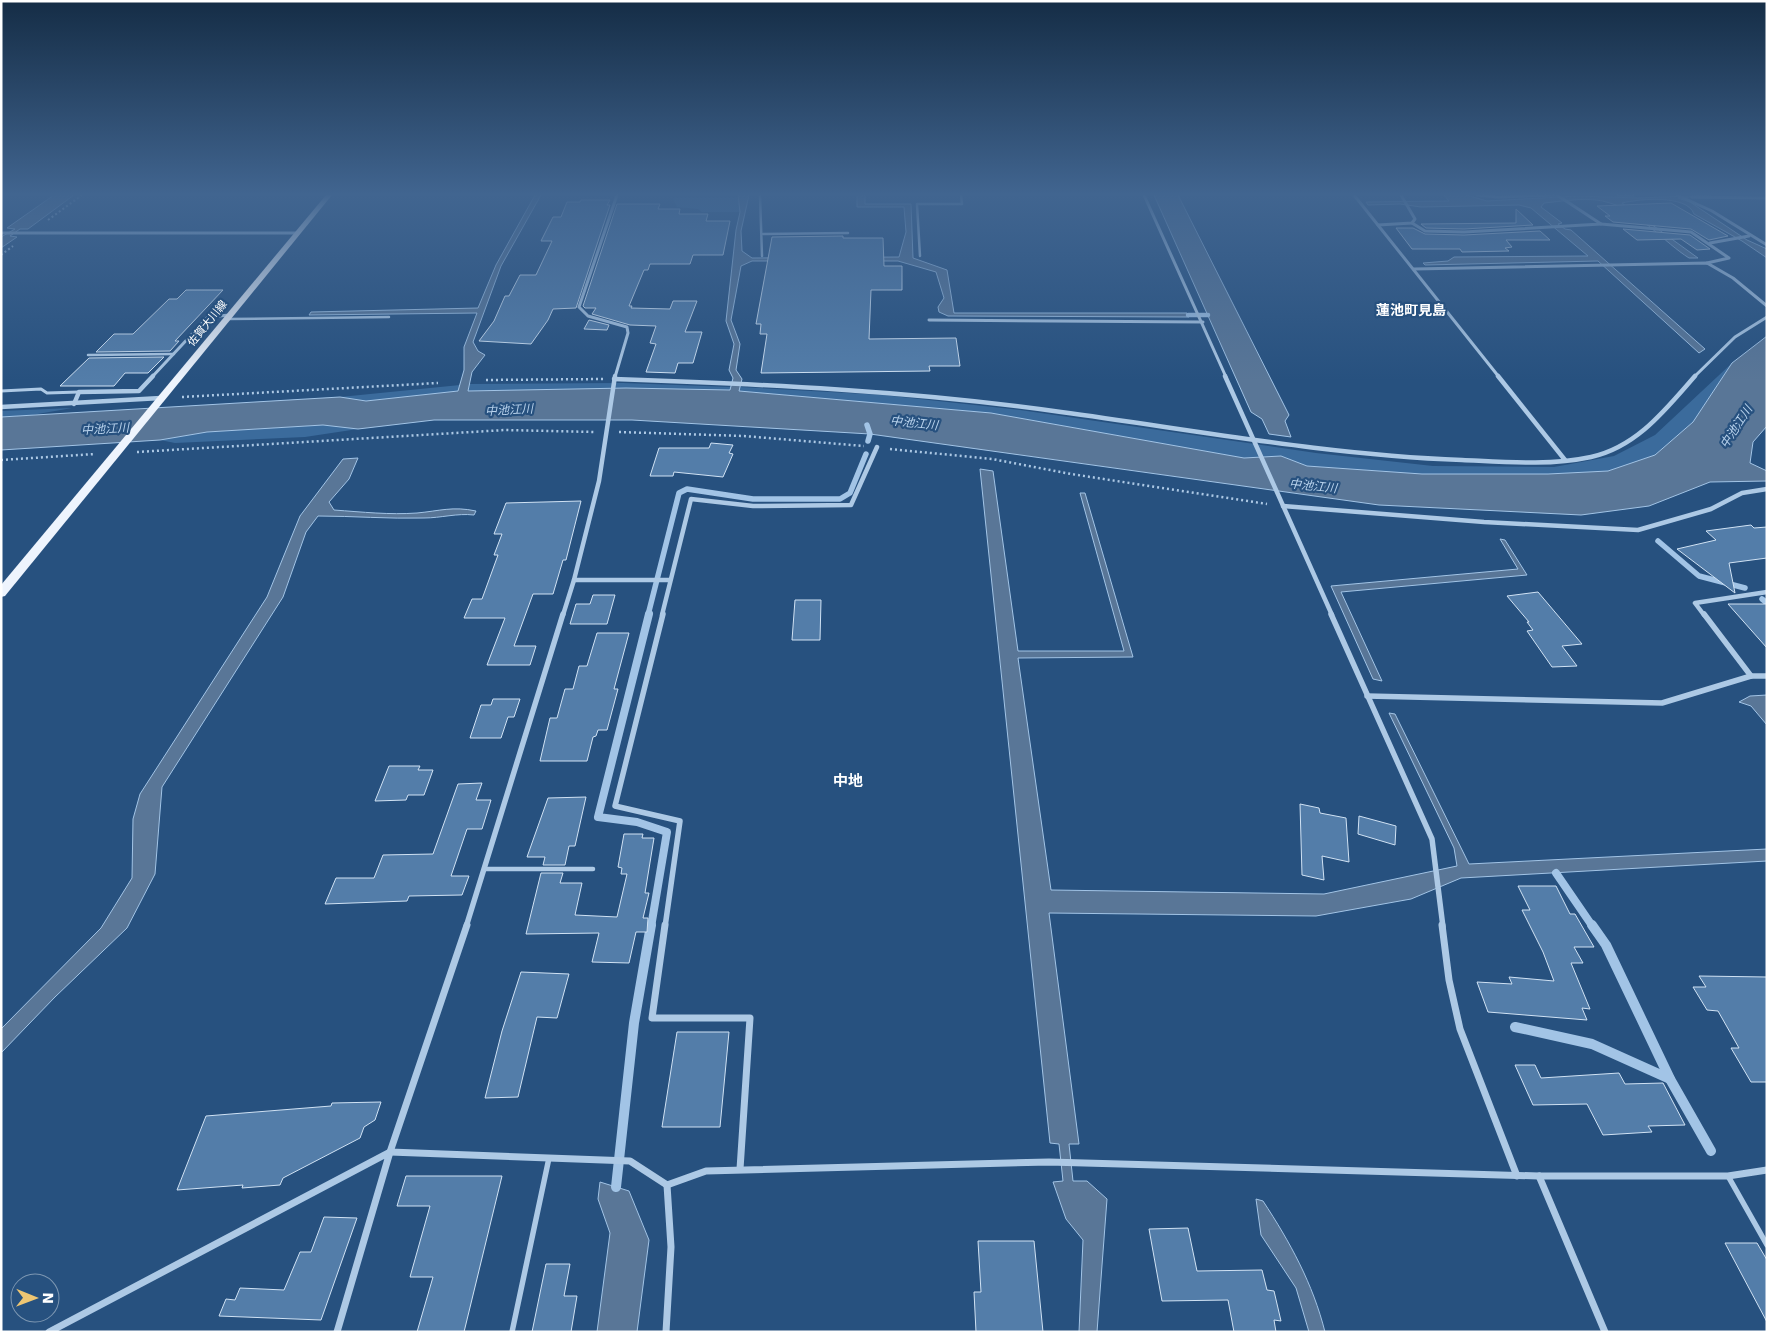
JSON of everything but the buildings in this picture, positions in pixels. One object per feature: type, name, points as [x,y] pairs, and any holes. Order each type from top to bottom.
[{"type":"main road","name":"佐賀大川線","points":[[116,453],[277,257]]},
{"type":"main road","points":[[1,594],[116,453]]},
{"type":"street","points":[[337,1332],[390,1152],[486,869],[530,716],[574,580],[599,481],[614,379],[628,333],[627,327],[622,323],[590,316],[581,312],[579,308],[596,257]]},
{"type":"street","points":[[1173,257],[1432,839],[1449,980],[1460,1029],[1517,1176]]},
{"type":"street","points":[[1404,257],[1566,460]]},
{"type":"street","points":[[1414,269],[1707,263],[1728,257]]},
{"type":"street","points":[[1707,263],[1733,278],[1767,306]]},
{"type":"street","points":[[74,404],[79,392],[139,391],[208,317],[228,317]]},
{"type":"street","points":[[614,379],[748,383],[886,392],[1014,406],[1255,442],[1425,460],[1525,462],[1566,460],[1606,452],[1640,434],[1731,339],[1767,317]]},
{"type":"street","points":[[929,320],[1203,322]]},
{"type":"street","points":[[1,407],[162,398]]},
{"type":"street","points":[[740,1169],[750,1018],[652,1018],[680,821],[615,806],[691,498],[753,506],[851,505],[877,447]]},
{"type":"street","points":[[1282,503],[1484,522],[1638,530],[1711,509],[1742,493],[1767,489]]},
{"type":"street","points":[[574,580],[670,580]]},
{"type":"street","points":[[1751,676],[1695,603],[1767,592]]},
{"type":"street","points":[[1368,696],[1550,702],[1662,703],[1751,676],[1767,676]]},
{"type":"street","points":[[50,1332],[390,1152],[630,1161],[667,1185]]},
{"type":"street","points":[[667,1185],[706,1170],[1049,1162],[1517,1176],[1728,1176],[1767,1170]]},
{"type":"street","points":[[1539,1176],[1605,1332]]},
{"type":"street","points":[[666,1332],[672,1247],[667,1185]]},
{"type":"lane","points":[[228,317],[389,317]]},
{"type":"lane","points":[[88,355],[174,354]]},
{"type":"lane","points":[[1,391],[41,390],[47,393],[79,392]]},
{"type":"lane","points":[[486,869],[593,869]]},
{"type":"lane","points":[[512,1332],[550,1158]]},
{"type":"lane","points":[[1728,1176],[1767,1245]]},
{"type":"path","points":[[486,380],[614,379]]},
{"type":"path","points":[[162,398],[438,383]]},
{"type":"path","points":[[1,460],[505,430],[744,436],[992,459],[1071,474],[1282,503]]},
{"type":"shaded area","points":[[1732,363],[1693,422],[1655,455],[1608,471],[1548,474],[1422,474],[1307,466],[1281,456],[1244,458],[991,413],[739,391],[740,387],[883,395],[1020,410],[1316,453],[1433,466],[1554,467],[1614,456],[1655,435]]},
{"type":"shaded area","points":[[623,383],[731,387],[730,390],[468,391],[470,384]]},
{"type":"shaded area","points":[[460,385],[458,391],[366,401],[340,397]]},
{"type":"shaded area","points":[[72,408],[32,415],[1,417],[1,411]]},
{"type":"shaded area","points":[[323,425],[358,429],[305,437],[175,443],[160,440],[207,432]]},
{"type":"water","name":"中池江川","points":[[500,257],[506,257],[473,342],[478,351],[485,355],[472,372],[468,391],[626,388],[730,390],[733,378],[729,370],[734,344],[726,321],[733,257],[913,257],[947,270],[954,313],[1187,313],[1189,317],[948,316],[939,312],[938,307],[944,298],[936,272],[898,261],[752,261],[741,266],[731,320],[740,344],[736,370],[742,379],[739,391],[991,413],[1244,458],[1281,456],[1307,466],[1422,474],[1548,474],[1608,471],[1655,455],[1693,422],[1732,363],[1767,336],[1767,426],[1753,442],[1750,463],[1767,471],[1767,481],[1710,482],[1649,506],[1581,515],[1379,505],[870,434],[632,420],[434,420],[358,429],[323,425],[207,432],[160,440],[1,450],[1,417],[340,397],[366,401],[458,391],[464,370],[464,347],[477,313],[309,315],[311,312],[478,308]]},
{"type":"water","points":[[1182,257],[1209,257],[1289,415],[1285,421],[1291,437],[1269,434],[1262,419],[1251,412]]},
{"type":"water","points":[[1454,257],[1602,257],[1705,349],[1699,353],[1598,261],[1425,265],[1423,263],[1448,261]]},
{"type":"water","points":[[358,458],[349,479],[329,502],[334,510],[397,514],[453,509],[476,511],[474,515],[424,518],[318,516],[306,532],[283,597],[162,787],[155,874],[127,928],[55,997],[1,1053],[1,1029],[101,928],[132,878],[133,819],[140,794],[267,597],[300,516],[343,459]]},
{"type":"water","points":[[980,469],[993,471],[1018,651],[1124,651],[1080,493],[1085,493],[1133,657],[1018,658],[1051,890],[1324,894],[1457,866],[1454,848],[1389,713],[1395,714],[1469,864],[1767,849],[1767,861],[1461,878],[1411,899],[1316,916],[1049,913],[1079,1144],[1069,1144],[1073,1181],[1087,1181],[1107,1199],[1097,1332],[1079,1332],[1083,1240],[1066,1219],[1053,1182],[1063,1181],[1059,1144],[1050,1143]]},
{"type":"water","points":[[1500,539],[1505,540],[1527,575],[1341,592],[1382,681],[1373,679],[1331,586],[1518,569]]},
{"type":"water","points":[[1767,695],[1767,725],[1751,706],[1739,702],[1750,696]]},
{"type":"water","points":[[600,1182],[629,1191],[649,1240],[637,1332],[597,1332],[610,1233],[598,1199]]},
{"type":"water","points":[[1256,1199],[1263,1201],[1300,1264],[1314,1297],[1325,1332],[1309,1332],[1296,1288],[1261,1235]]},
{"type":"waterway","points":[[1188,315],[1208,315]]},
{"type":"waterway","points":[[867,425],[870,434],[868,441]]},
{"type":"waterway","points":[[648,615],[679,493],[687,489],[753,499],[840,499],[850,493],[866,454]]},
{"type":"waterway","points":[[1658,541],[1699,576],[1745,588]]},
{"type":"waterway","points":[[1762,599],[1767,603]]},
{"type":"waterway","points":[[649,614],[598,817],[637,822],[667,832],[651,927]]},
{"type":"waterway","points":[[1556,873],[1593,927]]},
{"type":"waterway","points":[[616,1187],[634,1023],[651,925]]},
{"type":"waterway","points":[[1592,925],[1606,945],[1670,1079]]},
{"type":"waterway","points":[[1515,1027],[1592,1044],[1670,1079]]},
{"type":"waterway","points":[[1670,1079],[1711,1151]]},
{"type":"district","name":"蓮池町見島","points":[[1411,310]]},
{"type":"district","name":"中地","points":[[848,781]]}]
